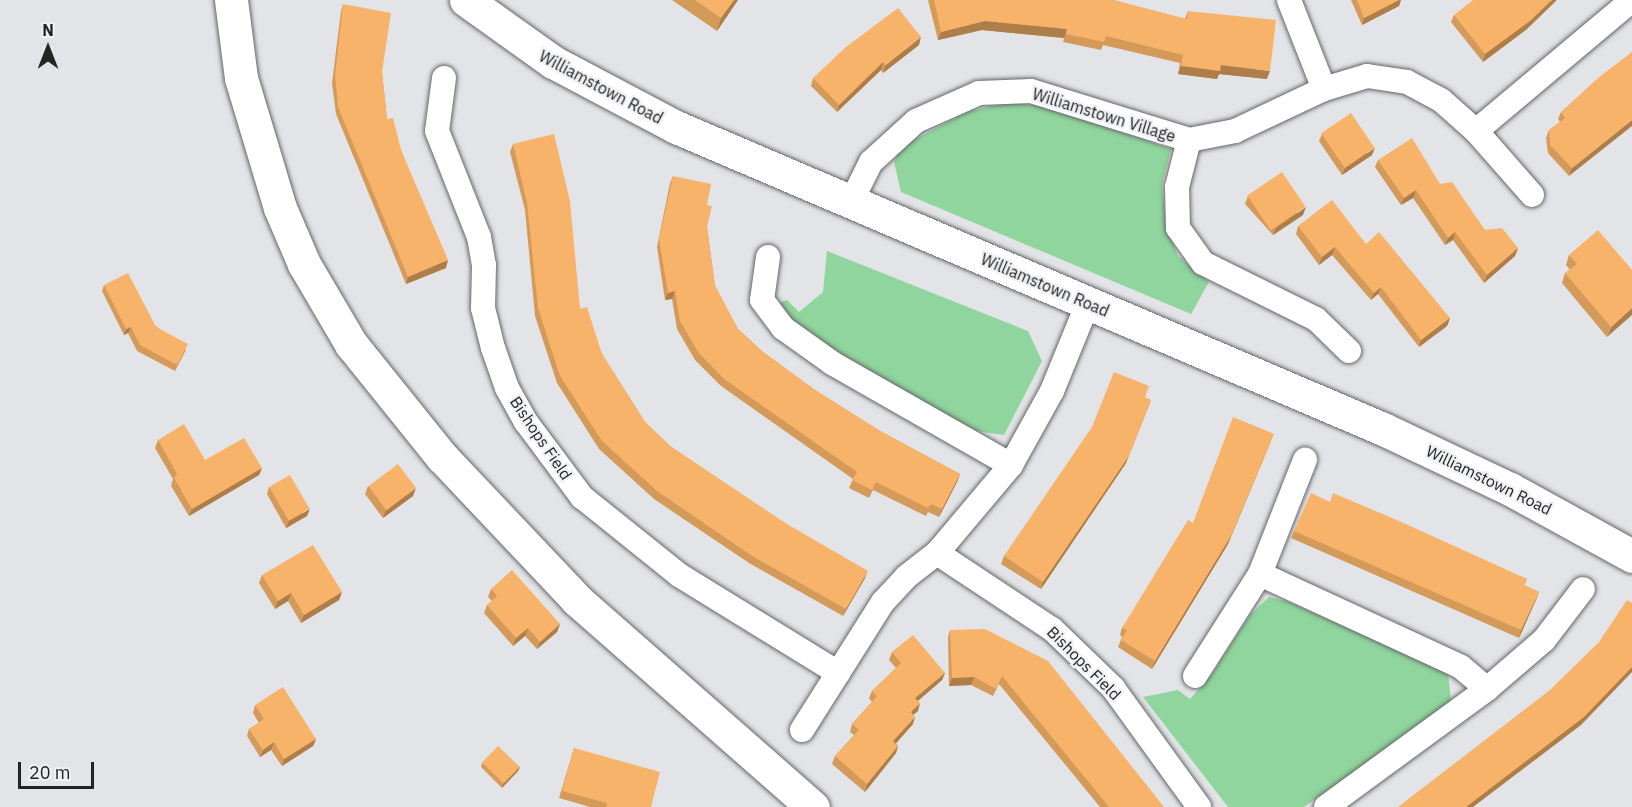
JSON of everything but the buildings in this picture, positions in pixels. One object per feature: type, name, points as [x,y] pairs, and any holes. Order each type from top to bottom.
[{"type":"street","points":[[231,0],[241,78],[269,177],[304,264],[351,344],[442,457],[577,600],[813,807]]},
{"type":"street","name":"Williamstown Road","points":[[465,0],[544,57],[618,99],[850,204],[1088,303],[1434,452],[1632,556]]},
{"type":"street","points":[[1290,0],[1324,89]]},
{"type":"street","points":[[1476,130],[1632,0]]},
{"type":"street","name":"Williamstown Village","points":[[850,204],[871,162],[916,121],[979,93],[1031,91],[1189,140],[1235,131],[1324,89],[1367,76],[1407,82],[1441,100],[1476,130],[1532,195]]},
{"type":"street","name":"Bishops Field","points":[[444,78],[437,130],[479,237],[483,308],[493,348],[507,388],[526,422],[582,497],[680,574],[838,673]]},
{"type":"street","name":"Williamstown Village","points":[[1189,140],[1177,187],[1178,228],[1203,263],[1316,319],[1349,351]]},
{"type":"street","points":[[768,256],[762,300],[783,328],[832,363],[1011,465]]},
{"type":"street","points":[[802,730],[883,602],[906,577],[937,553],[1011,465],[1052,391],[1088,303]]},
{"type":"street","points":[[1196,676],[1260,574],[1305,460]]},
{"type":"street","name":"Bishops Field","points":[[937,553],[1052,629],[1113,688],[1199,807]]},
{"type":"street","points":[[1260,574],[1461,666],[1487,689]]},
{"type":"street","points":[[1326,807],[1487,689],[1544,640],[1583,589]]},
{"type":"green space","points":[[1004,103],[1039,105],[1171,149],[1162,185],[1166,224],[1178,256],[1209,282],[1191,314],[901,192],[894,162],[902,146],[967,112]]},
{"type":"green space","points":[[827,251],[1028,331],[1042,361],[1004,435],[976,431],[885,383],[795,326],[775,304],[787,300],[799,312],[823,292]]},
{"type":"green space","points":[[1269,597],[1286,601],[1448,672],[1451,702],[1304,807],[1228,807],[1143,697],[1178,690],[1190,699],[1212,674],[1250,615]]}]
